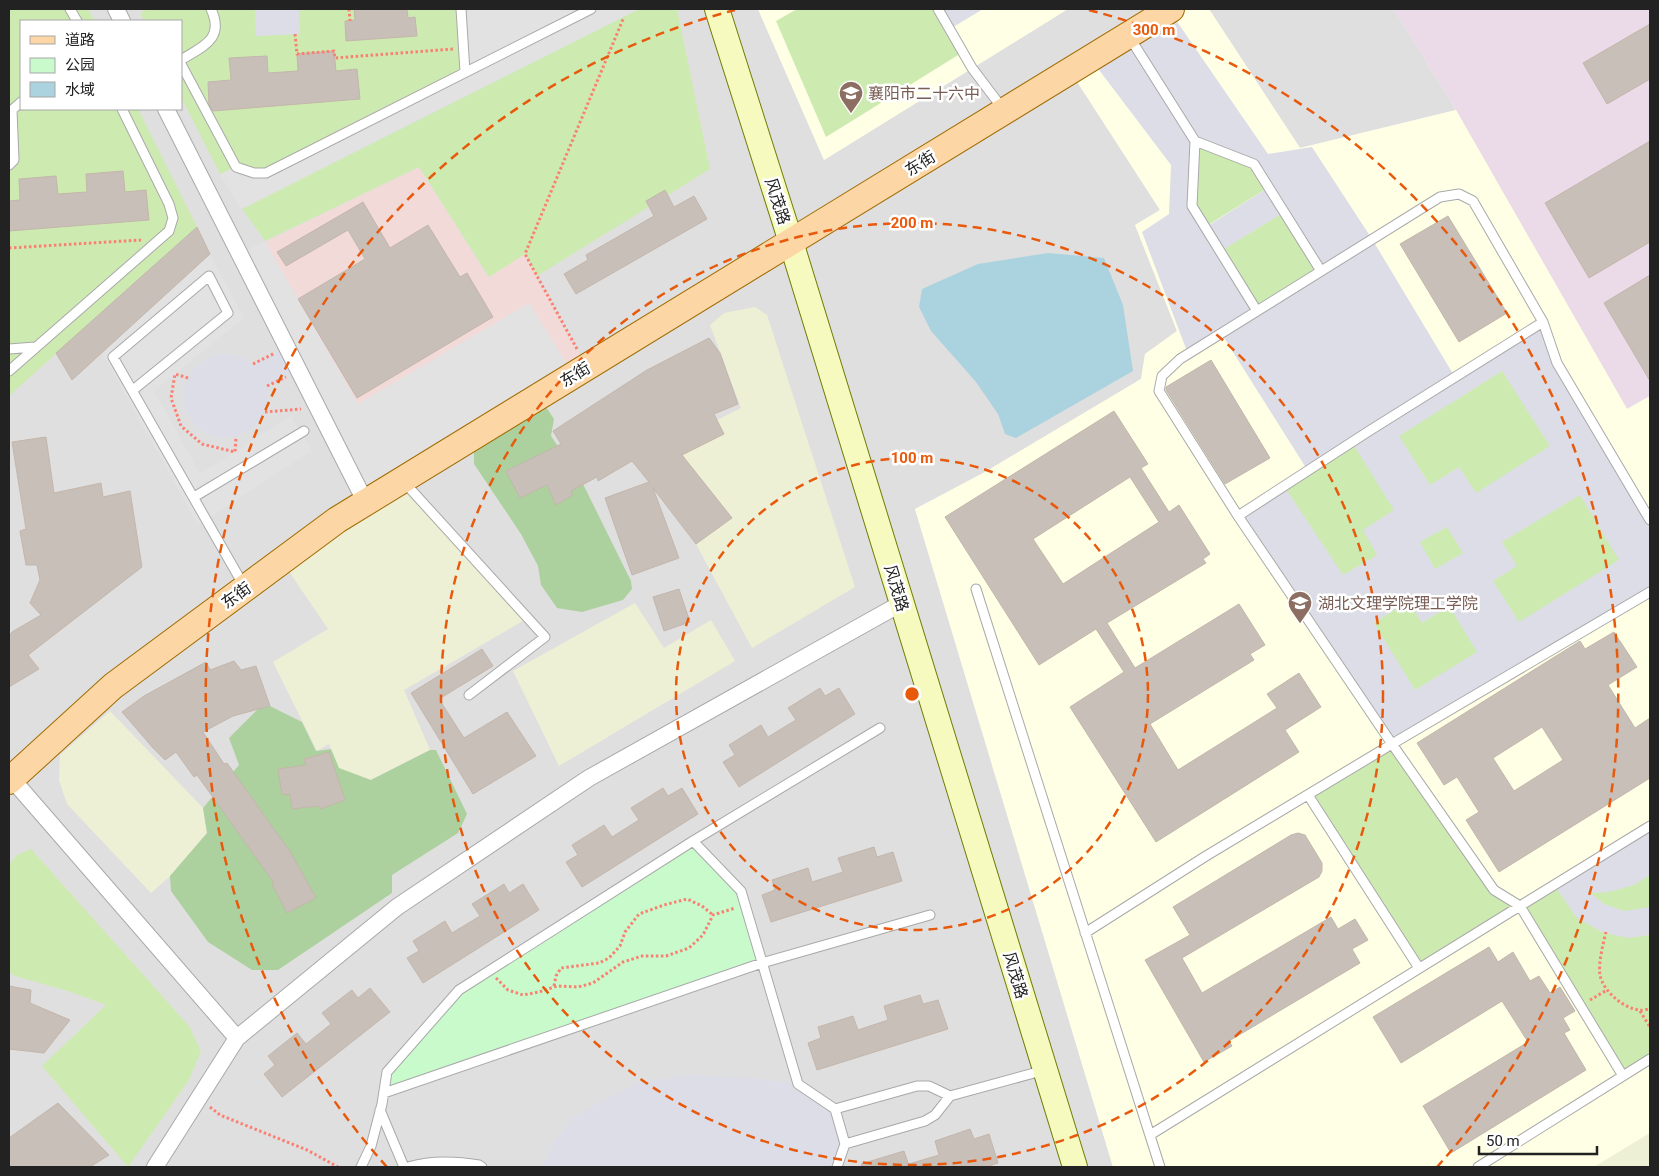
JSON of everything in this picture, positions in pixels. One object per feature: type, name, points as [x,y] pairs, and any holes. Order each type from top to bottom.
[{"type":"main road","name":"东街","points":[[10,780],[113,686],[337,520],[1171,9]]},
{"type":"street","name":"风茂路","points":[[717,9],[791,242],[1075,1167]]},
{"type":"street","points":[[167,110],[366,502]]},
{"type":"street","points":[[156,1167],[237,1038],[397,907],[589,778],[902,603]]},
{"type":"street","points":[[10,780],[237,1038]]},
{"type":"lane","points":[[70,9],[76,20]]},
{"type":"lane","points":[[182,59],[210,42],[216,29],[215,17],[211,9]]},
{"type":"lane","points":[[461,9],[465,72]]},
{"type":"lane","points":[[182,66],[236,167],[254,173],[266,172],[591,9]]},
{"type":"lane","points":[[938,9],[972,68],[1004,111]]},
{"type":"lane","points":[[1128,35],[1195,141],[1192,206],[1257,311]]},
{"type":"lane","points":[[9,165],[14,160],[12,110],[20,103]]},
{"type":"lane","points":[[9,371],[169,231],[173,218],[169,204],[122,110]]},
{"type":"lane","points":[[1195,141],[1254,164],[1321,271]]},
{"type":"lane","points":[[1623,1076],[1520,906],[1494,890],[1392,744],[1238,516],[1160,391],[1162,376],[1180,359],[1440,197],[1459,194],[1473,201],[1543,322],[1557,364],[1650,520]]},
{"type":"lane","points":[[133,390],[228,314],[209,276],[113,357],[246,588]]},
{"type":"lane","points":[[1238,516],[1543,322]]},
{"type":"lane","points":[[9,349],[35,347]]},
{"type":"lane","points":[[194,497],[304,431]]},
{"type":"lane","points":[[402,480],[545,637],[469,695]]},
{"type":"lane","points":[[976,589],[1160,1167]]},
{"type":"lane","points":[[1085,932],[1206,856],[1392,744],[1650,592]]},
{"type":"lane","points":[[361,1167],[371,1146],[384,1093],[387,1072],[459,990],[693,840],[880,728]]},
{"type":"lane","points":[[1308,795],[1419,968]]},
{"type":"lane","points":[[1150,1135],[1650,826]]},
{"type":"lane","points":[[693,840],[741,891],[798,1084],[835,1110],[845,1144],[837,1167]]},
{"type":"lane","points":[[384,1093],[762,963],[930,914]]},
{"type":"lane","points":[[1478,1167],[1650,1059]]},
{"type":"lane","points":[[845,1144],[925,1121],[935,1116],[950,1096],[1045,1070]]},
{"type":"lane","points":[[835,1110],[917,1086],[929,1086],[950,1096]]},
{"type":"lane","points":[[380,1110],[406,1167],[423,1162],[456,1161],[482,1167]]},
{"type":"path","points":[[349,9],[350,21]]},
{"type":"path","points":[[587,367],[525,254],[624,17]]},
{"type":"path","points":[[295,34],[297,54],[334,51],[335,58],[463,48]]},
{"type":"path","points":[[9,248],[161,238]]},
{"type":"path","points":[[253,364],[287,347]]},
{"type":"path","points":[[267,386],[299,370]]},
{"type":"path","points":[[188,378],[175,374],[172,390],[171,398],[181,426],[202,444],[235,452],[236,437]]},
{"type":"path","points":[[265,412],[318,407]]},
{"type":"path","points":[[554,987],[556,976],[561,968],[599,963],[609,958],[620,946],[625,932],[639,914],[687,899],[702,906],[713,915]]},
{"type":"path","points":[[494,968],[497,979],[508,990],[523,995],[554,987],[578,987],[593,983],[623,962],[642,956],[666,956],[689,948],[703,935],[713,915],[745,905]]},
{"type":"path","points":[[1606,932],[1602,948],[1600,974],[1607,990],[1626,1006],[1640,1010],[1650,1008]]},
{"type":"path","points":[[1580,1006],[1607,990]]},
{"type":"path","points":[[1640,1010],[1650,1027]]},
{"type":"path","points":[[199,1099],[220,1114],[307,1150],[338,1167]]},
{"type":"shaded area","points":[[9,9],[758,9],[824,160],[1068,9],[1185,9],[1074,77],[1160,210],[1135,225],[1177,331],[1145,354],[1141,379],[985,472],[915,509],[1113,1167],[9,1167]]},
{"type":"shaded area","points":[[255,9],[299,9],[300,34],[256,36]]},
{"type":"shaded area","points":[[461,9],[639,9],[241,209],[220,174],[236,167],[266,173],[465,72]]},
{"type":"shaded area","name":"襄阳市二十六中","points":[[758,9],[1068,9],[824,160]]},
{"type":"shaded area","points":[[938,9],[983,9],[950,29]]},
{"type":"shaded area","name":"湖北文理学院理工学院","points":[[1185,9],[1209,9],[1300,148],[1456,110],[1627,409],[1650,396],[1650,1133],[1594,1167],[1113,1167],[915,509],[985,472],[1141,379],[1145,354],[1177,331],[1135,225],[1160,210],[1074,77]]},
{"type":"shaded area","points":[[1209,9],[1394,9],[1456,110],[1300,148]]},
{"type":"shaded area","points":[[1394,9],[1650,9],[1650,396],[1627,409],[1456,110]]},
{"type":"shaded area","points":[[1169,10],[1268,154],[1312,147],[1372,239],[1455,377],[1543,322],[1557,363],[1650,520],[1650,592],[1392,744],[1238,516],[1284,486],[1343,575],[1377,555],[1363,530],[1394,510],[1352,442],[1308,471],[1221,333],[1188,354],[1142,232],[1169,214],[1171,165],[1090,58]],"holes":[[[1196,142],[1254,164],[1269,187],[1206,227],[1192,206]],[[1284,212],[1321,271],[1257,310],[1221,251]],[[1502,371],[1550,446],[1476,493],[1459,467],[1430,485],[1399,436]],[[1580,495],[1619,560],[1519,622],[1493,581],[1517,566],[1502,542]],[[1447,527],[1463,553],[1435,569],[1420,542]],[[1408,601],[1422,623],[1449,606],[1477,652],[1415,690],[1374,623]]]},
{"type":"shaded area","points":[[419,167],[488,277],[525,254],[587,367],[366,503],[240,254]]},
{"type":"shaded area","points":[[265,241],[358,404],[529,303],[574,375],[366,503],[240,254]]},
{"type":"shaded area","points":[[210,254],[244,318],[154,391],[200,474],[291,416],[312,451],[198,525],[102,353]]},
{"type":"shaded area","points":[[755,307],[767,315],[855,587],[752,648],[696,544],[732,517],[682,455],[717,420],[741,408],[710,325],[724,313]]},
{"type":"shaded area","points":[[287,347],[299,370],[267,386],[268,400],[265,412],[257,424],[247,432],[234,437],[219,438],[205,433],[194,424],[186,412],[183,398],[185,383],[192,370],[203,361],[215,355],[228,354],[241,357],[253,364]]},
{"type":"shaded area","points":[[403,480],[528,618],[404,690],[430,750],[348,791],[329,744],[317,751],[273,662],[328,629],[282,561]]},
{"type":"shaded area","points":[[635,603],[664,648],[711,620],[735,661],[559,766],[513,671]]},
{"type":"shaded area","points":[[110,711],[203,808],[207,833],[170,876],[151,893],[67,804],[59,780],[60,755]]},
{"type":"shaded area","points":[[1650,826],[1650,875],[1634,885],[1609,892],[1590,893],[1604,904],[1624,911],[1650,907],[1650,935],[1628,938],[1614,935],[1602,932],[1577,918],[1554,885]]},
{"type":"shaded area","points":[[693,1075],[753,1078],[798,1084],[835,1109],[845,1144],[837,1167],[543,1167],[551,1147],[572,1117],[638,1082]]},
{"type":"shaded area","points":[[1650,1133],[1650,1167],[1594,1167]]},
{"type":"green space","points":[[9,9],[88,9],[94,20],[20,20],[20,110],[138,110],[197,227],[9,396]]},
{"type":"green space","points":[[148,9],[461,9],[465,72],[266,173],[236,167],[220,174],[182,99],[182,20],[144,20],[140,13]]},
{"type":"green space","points":[[639,9],[677,9],[710,169],[537,276],[525,254],[489,277],[419,167],[265,241],[242,209]]},
{"type":"green space","name":"襄阳市二十六中","points":[[797,9],[938,9],[963,52],[826,137],[776,21]]},
{"type":"green space","points":[[1195,141],[1254,164],[1269,187],[1205,227],[1192,206]]},
{"type":"green space","points":[[1284,212],[1321,271],[1257,311],[1220,251]]},
{"type":"green space","points":[[1543,322],[1650,592],[1393,744],[1494,890],[1520,906],[1419,968],[1308,795],[1392,744],[1238,516]]},
{"type":"green space","points":[[546,407],[554,419],[551,436],[583,484],[631,581],[632,589],[623,600],[582,612],[557,608],[541,585],[538,566],[521,534],[474,464],[474,445]]},
{"type":"green space","points":[[270,706],[302,722],[316,751],[331,749],[339,768],[371,780],[430,750],[436,750],[467,814],[458,833],[392,875],[392,893],[278,970],[252,970],[208,942],[171,891],[170,876],[207,833],[203,808],[239,765],[229,738],[258,709]]},
{"type":"green space","points":[[1650,826],[1650,1059],[1623,1076],[1520,906]]},
{"type":"green space","points":[[693,841],[741,891],[762,963],[384,1093],[387,1072],[459,990]]},
{"type":"green space","points":[[31,849],[189,1026],[201,1051],[189,1080],[128,1167],[42,1066],[106,1005],[68,991],[15,976],[9,972],[9,864],[17,855]]},
{"type":"water","points":[[1048,253],[1104,258],[1123,305],[1133,371],[1016,438],[1005,434],[998,414],[976,382],[931,331],[919,307],[922,289],[978,264]]},
{"type":"building","points":[[354,9],[407,9],[408,18],[415,17],[417,36],[346,41],[345,21],[355,20]]},
{"type":"building","points":[[1650,24],[1650,79],[1607,104],[1583,63]]},
{"type":"building","points":[[334,51],[336,71],[357,69],[360,99],[213,111],[209,104],[208,82],[231,80],[229,58],[267,56],[268,73],[298,71],[297,54]]},
{"type":"building","points":[[1650,141],[1650,242],[1589,278],[1545,203]]},
{"type":"building","points":[[123,171],[125,192],[146,190],[149,220],[9,231],[9,201],[20,200],[19,179],[56,176],[58,194],[87,192],[86,174]]},
{"type":"building","points":[[665,190],[674,207],[694,196],[707,219],[576,294],[564,274],[588,260],[586,255],[654,216],[646,201]]},
{"type":"building","points":[[363,202],[390,248],[428,225],[460,277],[467,273],[493,317],[357,398],[298,299],[365,259],[348,230],[286,266],[277,252]]},
{"type":"building","points":[[1448,216],[1507,313],[1459,342],[1400,244]]},
{"type":"building","points":[[197,227],[210,254],[72,380],[56,353]]},
{"type":"building","points":[[1650,275],[1650,381],[1604,303]]},
{"type":"building","points":[[709,338],[720,353],[738,404],[714,414],[724,434],[682,455],[732,518],[696,544],[653,488],[679,558],[632,575],[605,498],[649,482],[632,461],[598,481],[597,477],[571,491],[573,495],[556,505],[547,485],[520,498],[506,471],[561,444],[553,431],[647,370]]},
{"type":"building","points":[[1211,360],[1270,458],[1225,484],[1166,390],[1166,387]]},
{"type":"building","points":[[1114,411],[1148,464],[1141,468],[1169,512],[1179,505],[1210,554],[1203,559],[1206,563],[1107,623],[1135,668],[1239,604],[1265,645],[1250,654],[1254,660],[1150,724],[1178,770],[1277,708],[1267,694],[1299,673],[1321,707],[1285,730],[1299,752],[1156,842],[1070,707],[1124,672],[1096,629],[1039,665],[945,517]],"holes":[[[1130,477],[1159,522],[1063,584],[1033,539]]]},
{"type":"building","points":[[46,437],[54,493],[101,483],[103,497],[130,491],[142,567],[28,655],[39,669],[9,687],[9,637],[12,632],[41,615],[30,603],[40,580],[37,565],[26,565],[20,531],[26,529],[12,442]]},
{"type":"building","points":[[679,589],[690,622],[664,631],[653,597]]},
{"type":"building","points":[[1614,632],[1637,667],[1608,685],[1635,728],[1650,718],[1650,778],[1499,872],[1466,820],[1479,812],[1457,777],[1444,785],[1417,743],[1580,641],[1585,649]],"holes":[[[1542,727],[1563,760],[1514,791],[1493,758]]]},
{"type":"building","points":[[482,649],[493,666],[439,699],[464,738],[507,712],[536,756],[473,794],[411,693]]},
{"type":"building","points":[[234,661],[241,670],[256,666],[270,706],[233,716],[203,732],[224,764],[227,763],[291,853],[316,898],[287,913],[272,884],[274,883],[197,775],[194,777],[176,752],[165,760],[122,712],[144,696],[206,662],[210,670]]},
{"type":"building","points":[[820,688],[825,696],[839,688],[855,714],[739,787],[723,762],[735,755],[729,745],[761,725],[768,737],[796,720],[788,708]]},
{"type":"building","points":[[329,752],[345,800],[320,809],[319,806],[292,809],[290,794],[282,795],[278,769],[306,765],[304,759]]},
{"type":"building","points":[[663,788],[668,796],[682,788],[698,814],[582,887],[566,862],[578,855],[572,845],[604,825],[612,837],[639,820],[631,808]]},
{"type":"building","points":[[1298,833],[1305,835],[1322,863],[1322,871],[1319,877],[1182,958],[1202,993],[1331,917],[1338,929],[1355,919],[1368,940],[1352,949],[1360,963],[1229,1041],[1232,1046],[1204,1062],[1145,960],[1190,935],[1173,907],[1291,835]]},
{"type":"building","points":[[874,847],[877,857],[893,852],[902,881],[771,922],[762,895],[775,890],[772,880],[808,868],[812,882],[843,872],[838,858]]},
{"type":"building","points":[[504,884],[509,893],[523,884],[539,910],[423,983],[407,958],[419,951],[413,941],[445,921],[452,933],[480,916],[472,904]]},
{"type":"building","points":[[1489,947],[1498,962],[1513,952],[1530,981],[1539,976],[1550,993],[1560,987],[1575,1011],[1563,1018],[1570,1030],[1564,1033],[1586,1070],[1451,1153],[1423,1106],[1528,1042],[1502,1001],[1401,1063],[1373,1017]]},
{"type":"building","points":[[9,986],[31,990],[30,1003],[70,1020],[44,1053],[9,1049]]},
{"type":"building","points":[[370,988],[390,1012],[282,1097],[264,1074],[275,1065],[268,1056],[297,1033],[306,1044],[331,1024],[322,1013],[352,990],[358,998]]},
{"type":"building","points":[[920,995],[923,1004],[938,1000],[948,1029],[817,1070],[808,1043],[821,1038],[818,1027],[853,1016],[858,1030],[888,1020],[884,1006]]},
{"type":"building","points":[[58,1103],[109,1155],[90,1167],[9,1167],[9,1138]]},
{"type":"building","points":[[970,1129],[974,1139],[989,1134],[998,1163],[986,1167],[862,1167],[861,1164],[904,1151],[909,1166],[909,1164],[939,1155],[935,1141]]},
{"type":"place","name":"襄阳市二十六中","points":[[851,114]]},
{"type":"place","name":"湖北文理学院理工学院","points":[[1300,624]]}]
